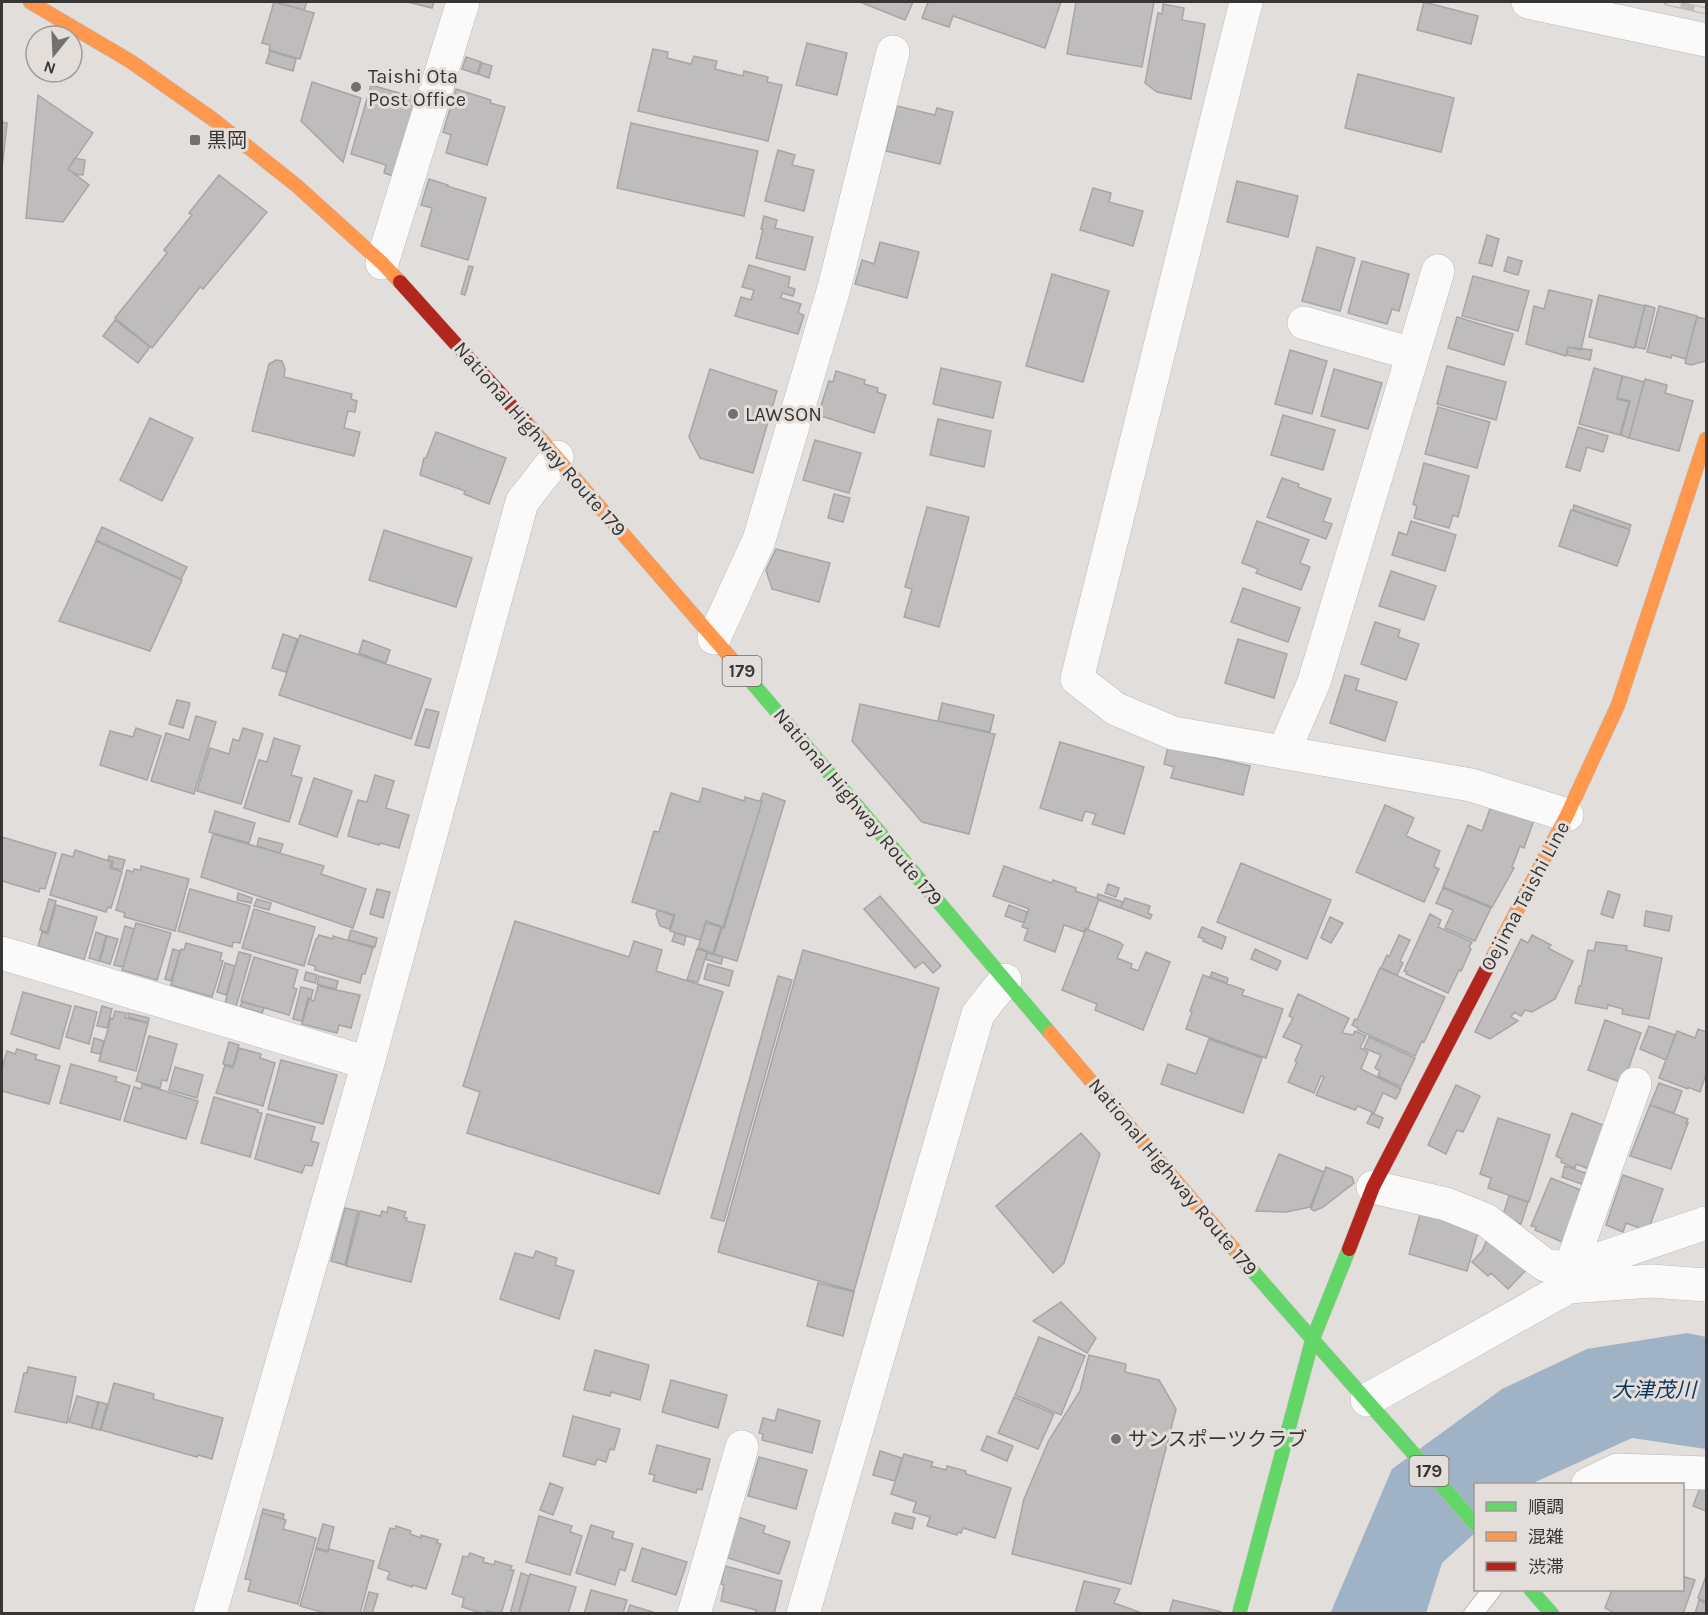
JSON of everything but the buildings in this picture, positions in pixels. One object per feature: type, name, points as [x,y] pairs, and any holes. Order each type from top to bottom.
[{"type":"main road","name":"National Highway Route 179","points":[[33,2],[130,61],[214,120],[297,186],[382,263],[471,359],[714,638],[1312,1341],[1375,1408],[1474,1523]]},
{"type":"main road","name":"Oejima Taishi Line","points":[[1239,1614],[1312,1341],[1373,1187],[1567,815],[1618,705],[1707,439]]},
{"type":"main road","points":[[1532,1591],[1552,1614]]},
{"type":"street","points":[[382,263],[463,2]]},
{"type":"street","points":[[1246,2],[1077,679],[1116,709],[1173,733],[1471,785],[1567,815]]},
{"type":"street","points":[[1528,2],[1707,40]]},
{"type":"street","points":[[714,638],[759,540],[834,288],[893,52]]},
{"type":"street","points":[[1284,751],[1314,682],[1438,272]]},
{"type":"street","points":[[1304,323],[1413,354]]},
{"type":"street","points":[[210,1614],[368,1063],[522,502],[556,457]]},
{"type":"street","points":[[2,953],[368,1063]]},
{"type":"street","points":[[803,1614],[978,1014],[1005,980]]},
{"type":"street","points":[[1569,1278],[1635,1084]]},
{"type":"street","points":[[1373,1187],[1446,1204],[1486,1220],[1545,1264],[1569,1278],[1707,1285]]},
{"type":"street","points":[[1375,1408],[1569,1278],[1707,1223]]},
{"type":"street","points":[[694,1614],[742,1447]]},
{"type":"street","points":[[1592,1483],[1617,1470],[1707,1473]]},
{"type":"lane","points":[[1473,1614],[1491,1591]]},
{"type":"water","name":"大津茂川","points":[[1687,1333],[1706,1337],[1706,1449],[1632,1438],[1533,1483],[1474,1483],[1474,1534],[1442,1563],[1426,1613],[1330,1614],[1392,1469],[1502,1389],[1587,1349]]},
{"type":"railway","points":[[1667,2],[1706,11]]},
{"type":"traffic: fast","points":[[749,679],[1050,1033]]},
{"type":"traffic: fast","points":[[1233,1248],[1474,1523]]},
{"type":"traffic: fast","points":[[1239,1614],[1312,1341],[1349,1249]]},
{"type":"traffic: fast","points":[[1532,1591],[1552,1614]]},
{"type":"traffic: slow","points":[[30,2],[130,61],[214,120],[297,186],[400,282]]},
{"type":"traffic: slow","points":[[525,421],[749,679]]},
{"type":"traffic: slow","points":[[1490,962],[1567,815],[1618,705],[1706,439]]},
{"type":"traffic: slow","points":[[1050,1033],[1233,1248]]},
{"type":"traffic: jam","points":[[400,282],[525,421]]},
{"type":"traffic: jam","points":[[1349,1249],[1373,1187],[1490,962]]},
{"type":"place","name":"Taishi Ota Post Office","points":[[356,87]]},
{"type":"place","name":"黒岡","points":[[195,140]]},
{"type":"place","name":"LAWSON","points":[[733,414]]},
{"type":"place","name":"サンスポーツクラブ","points":[[1116,1439]]}]
